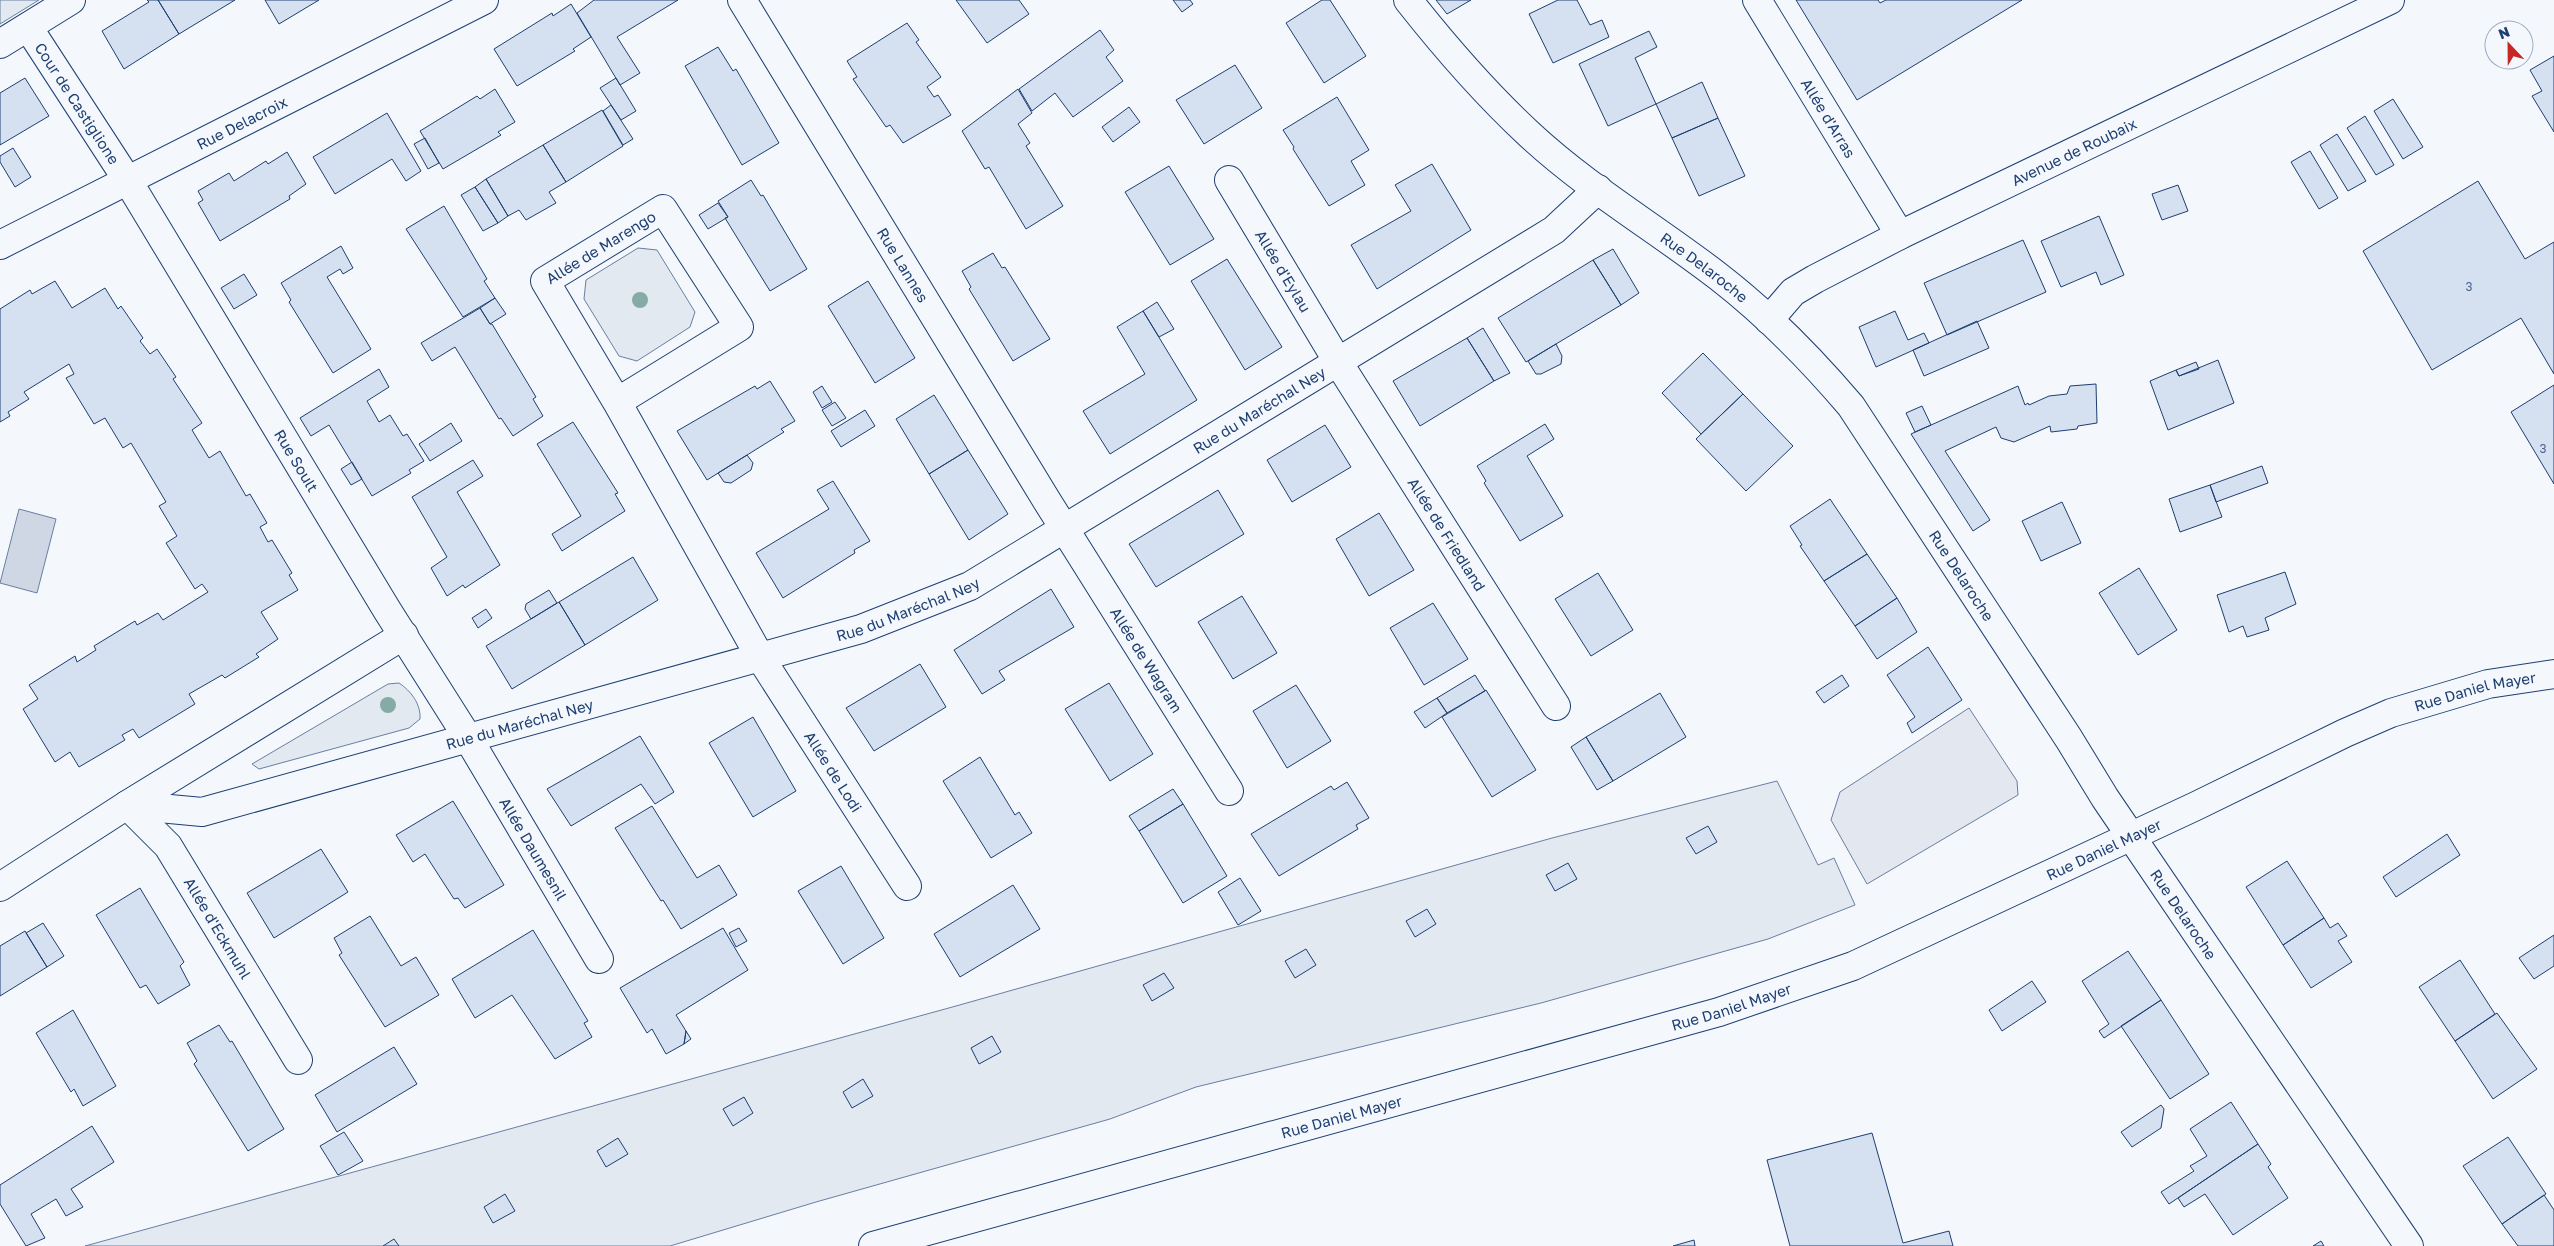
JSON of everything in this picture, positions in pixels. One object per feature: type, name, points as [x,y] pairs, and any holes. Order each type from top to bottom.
[{"type":"street","name":"Cour de Castiglione","points":[[0,44],[71,0]]},
{"type":"street","name":"Rue Delacroix","points":[[0,246],[484,0]]},
{"type":"street","name":"Rue Lannes","points":[[742,0],[1065,529]]},
{"type":"street","name":"Rue Delaroche","points":[[1408,0],[1454,58],[1529,135],[1598,189],[1720,278],[1814,362],[1850,406],[2184,916],[2409,1246]]},
{"type":"street","name":"Allée d'Arras","points":[[1756,0],[1900,235]]},
{"type":"street","name":"Avenue de Roubaix","points":[[1769,320],[1793,292],[1900,235],[2390,0]]},
{"type":"street","name":"Cour de Castiglione","points":[[28,27],[128,181]]},
{"type":"street","name":"Allée d'Eylau","points":[[1229,180],[1338,362]]},
{"type":"street","name":"Rue Soult","points":[[128,181],[468,738]]},
{"type":"street","name":"Rue du Maréchal Ney","points":[[127,805],[202,812],[861,629],[970,586],[1554,230],[1598,189]]},
{"type":"street","name":"Allée de Marengo","points":[[617,402],[739,327],[663,209],[545,281],[617,402],[760,657]]},
{"type":"street","name":"Allée de Friedland","points":[[1338,362],[1556,706]]},
{"type":"street","name":"Allée de Wagram","points":[[1065,529],[1229,791]]},
{"type":"street","points":[[0,887],[127,805],[404,635]]},
{"type":"street","name":"Allée de Lodi","points":[[760,657],[907,886]]},
{"type":"street","name":"Rue Daniel Mayer","points":[[873,1246],[1719,1012],[1852,966],[2391,713],[2488,684],[2554,674]]},
{"type":"street","name":"Allée Daumesnil","points":[[468,738],[599,959]]},
{"type":"street","name":"Allée d'Eckmuhl","points":[[127,805],[168,846],[298,1060]]},
{"type":"shaded area","points":[[0,0],[39,0],[0,24]]},
{"type":"shaded area","points":[[638,248],[657,250],[695,312],[690,327],[637,361],[619,356],[584,299],[586,280]]},
{"type":"shaded area","points":[[19,509],[56,519],[37,593],[0,583]]},
{"type":"shaded area","points":[[399,683],[411,694],[419,708],[420,719],[409,728],[259,769],[252,764],[388,684]]},
{"type":"shaded area","points":[[1969,708],[2017,781],[2018,795],[1867,884],[1831,820],[1840,792]]},
{"type":"shaded area","points":[[1777,781],[1818,865],[1834,858],[1855,905],[1768,939],[1541,1003],[1196,1087],[1110,1119],[816,1202],[670,1246],[85,1246],[956,1006],[1552,838]]},
{"type":"building","points":[[147,0],[158,0],[179,34],[124,69],[102,31],[149,2]]},
{"type":"building","points":[[158,0],[235,0],[179,34]]},
{"type":"building","points":[[265,0],[319,0],[279,24]]},
{"type":"building","points":[[594,0],[678,0],[617,37],[640,73],[620,85],[577,13]]},
{"type":"building","points":[[956,0],[1019,0],[1029,14],[987,43]]},
{"type":"building","points":[[1173,0],[1190,0],[1193,4],[1182,12]]},
{"type":"building","points":[[1322,0],[1330,0],[1366,56],[1324,83],[1286,23]]},
{"type":"building","points":[[1436,0],[1471,0],[1447,14]]},
{"type":"building","points":[[1558,0],[1577,0],[1590,25],[1602,20],[1609,37],[1553,63],[1529,14]]},
{"type":"building","points":[[1796,0],[1878,0],[1880,3],[1886,0],[2022,0],[1857,100]]},
{"type":"building","points":[[571,4],[591,37],[573,49],[575,51],[517,86],[494,49],[552,13],[553,16]]},
{"type":"building","points":[[907,23],[919,40],[916,42],[941,77],[927,87],[934,97],[938,95],[951,115],[903,143],[890,125],[886,127],[853,79],[857,77],[847,61]]},
{"type":"building","points":[[1100,30],[1114,50],[1106,57],[1123,81],[1073,117],[1055,93],[1032,111],[1019,89]]},
{"type":"building","points":[[1649,31],[1657,47],[1635,58],[1656,104],[1608,126],[1579,64]]},
{"type":"building","points":[[718,47],[733,71],[736,69],[779,143],[742,165],[685,66]]},
{"type":"building","points":[[2554,56],[2554,132],[2532,96],[2542,91],[2530,70],[2534,70],[2534,68]]},
{"type":"building","points":[[1235,65],[1262,108],[1204,144],[1176,100]]},
{"type":"building","points":[[25,78],[49,116],[0,145],[0,93]]},
{"type":"building","points":[[616,78],[636,111],[621,120],[600,88]]},
{"type":"building","points":[[1702,82],[1718,118],[1672,138],[1656,104]]},
{"type":"building","points":[[495,89],[515,122],[498,132],[501,135],[443,169],[420,131],[477,96],[480,99]]},
{"type":"building","points":[[1018,89],[1032,113],[1018,124],[1030,143],[1026,146],[1063,206],[1026,229],[989,167],[985,169],[962,131]]},
{"type":"building","points":[[1337,97],[1369,150],[1351,161],[1365,185],[1329,206],[1283,130]]},
{"type":"building","points":[[2393,99],[2423,147],[2403,159],[2374,111]]},
{"type":"building","points":[[611,105],[633,139],[623,145],[603,111]]},
{"type":"building","points":[[1129,107],[1140,122],[1113,142],[1102,127]]},
{"type":"building","points":[[602,110],[623,146],[566,182],[543,145]]},
{"type":"building","points":[[387,113],[421,171],[406,181],[392,159],[335,194],[313,157]]},
{"type":"building","points":[[2365,116],[2394,165],[2376,175],[2347,128]]},
{"type":"building","points":[[1718,118],[1745,176],[1699,196],[1672,138]]},
{"type":"building","points":[[2337,134],[2366,181],[2348,191],[2320,145]]},
{"type":"building","points":[[425,138],[439,163],[428,169],[414,144]]},
{"type":"building","points":[[543,145],[566,182],[549,192],[556,203],[526,220],[519,210],[508,216],[486,179]]},
{"type":"building","points":[[13,148],[31,177],[15,187],[0,162],[0,156]]},
{"type":"building","points":[[2310,151],[2338,198],[2319,209],[2291,162]]},
{"type":"building","points":[[287,152],[306,184],[289,196],[290,199],[220,241],[198,203],[203,200],[198,191],[229,173],[234,181],[266,161],[268,164]]},
{"type":"building","points":[[1432,164],[1471,230],[1377,289],[1351,245],[1411,211],[1395,185]]},
{"type":"building","points":[[1169,166],[1214,239],[1170,265],[1125,192]]},
{"type":"building","points":[[486,179],[508,216],[498,223],[475,187]]},
{"type":"building","points":[[751,180],[761,196],[763,195],[807,269],[770,291],[725,218],[728,217],[718,201]]},
{"type":"building","points":[[2478,181],[2525,259],[2554,242],[2554,374],[2521,318],[2432,370],[2363,251]]},
{"type":"building","points":[[2178,185],[2188,211],[2162,220],[2152,194]]},
{"type":"building","points":[[475,187],[498,223],[483,231],[461,195]]},
{"type":"building","points":[[718,203],[728,217],[708,229],[699,215]]},
{"type":"building","points":[[444,206],[487,279],[484,281],[495,298],[463,317],[406,229]]},
{"type":"building","points":[[2099,216],[2124,275],[2101,285],[2096,272],[2061,287],[2041,241]]},
{"type":"building","points":[[2023,240],[2046,292],[1947,335],[1924,283]]},
{"type":"building","points":[[341,246],[353,268],[343,274],[340,269],[327,277],[371,349],[333,373],[289,302],[291,300],[281,283]]},
{"type":"building","points":[[1613,249],[1639,293],[1621,305],[1593,260]]},
{"type":"building","points":[[993,253],[1002,268],[1005,267],[1050,339],[1013,361],[969,289],[971,287],[962,271]]},
{"type":"building","points":[[1227,259],[1282,347],[1245,370],[1191,281]]},
{"type":"building","points":[[1593,260],[1621,305],[1526,362],[1498,318]]},
{"type":"building","points":[[244,274],[257,295],[234,309],[221,288]]},
{"type":"building","points":[[55,281],[72,308],[105,288],[118,309],[121,306],[143,338],[140,341],[150,354],[157,349],[176,377],[173,379],[202,423],[192,430],[209,458],[220,451],[246,496],[250,494],[267,523],[260,527],[268,542],[272,540],[292,573],[289,575],[298,590],[261,612],[278,639],[256,654],[259,657],[225,678],[222,675],[189,694],[195,704],[139,738],[133,729],[122,735],[125,740],[79,767],[70,752],[55,762],[23,709],[38,699],[29,685],[75,656],[77,662],[96,650],[94,646],[135,621],[137,625],[158,613],[163,620],[208,592],[202,584],[195,589],[166,543],[177,536],[159,506],[166,502],[131,443],[123,448],[105,418],[94,424],[66,378],[74,374],[69,364],[24,392],[29,399],[8,412],[10,416],[0,422],[0,309],[30,290],[32,294]]},
{"type":"building","points":[[868,281],[915,358],[875,383],[828,306]]},
{"type":"building","points":[[495,298],[506,314],[490,324],[480,308]]},
{"type":"building","points":[[1157,302],[1174,329],[1159,337],[1143,311]]},
{"type":"building","points":[[480,308],[490,324],[492,324],[536,397],[533,399],[543,416],[513,436],[501,418],[499,419],[455,347],[432,361],[421,343]]},
{"type":"building","points":[[1143,311],[1197,400],[1110,454],[1083,411],[1145,374],[1117,327]]},
{"type":"building","points":[[1895,311],[1908,340],[1924,333],[1929,343],[1876,367],[1859,327]]},
{"type":"building","points":[[1977,321],[1989,348],[1924,376],[1913,350]]},
{"type":"building","points":[[1483,328],[1510,373],[1494,381],[1467,338]]},
{"type":"building","points":[[1467,338],[1494,381],[1420,426],[1393,381]]},
{"type":"building","points":[[1556,344],[1562,356],[1561,364],[1541,374],[1536,374],[1528,361]]},
{"type":"building","points":[[1703,353],[1743,394],[1701,434],[1662,393]]},
{"type":"building","points":[[2218,360],[2234,403],[2168,430],[2150,381],[2176,370],[2179,376]]},
{"type":"building","points":[[2196,362],[2199,369],[2179,376],[2176,370]]},
{"type":"building","points":[[379,369],[389,387],[367,401],[379,422],[390,415],[403,436],[407,434],[424,461],[409,470],[411,473],[372,496],[329,425],[311,436],[300,418]]},
{"type":"building","points":[[770,381],[795,421],[781,429],[784,432],[707,480],[677,431],[755,386],[757,389]]},
{"type":"building","points":[[2096,384],[2097,423],[2078,426],[2077,429],[2051,432],[2050,426],[2014,442],[2001,438],[1996,427],[1945,451],[1990,520],[1973,531],[1911,434],[2018,386],[2025,405],[2028,403],[2029,405],[2049,396],[2067,394],[2070,386]]},
{"type":"building","points":[[2554,385],[2554,484],[2511,412]]},
{"type":"building","points":[[822,386],[832,402],[822,408],[813,392]]},
{"type":"building","points":[[1743,394],[1793,446],[1746,491],[1696,439]]},
{"type":"building","points":[[934,395],[968,450],[929,474],[896,419]]},
{"type":"building","points":[[835,402],[846,418],[832,426],[822,410]]},
{"type":"building","points":[[1922,406],[1931,425],[1915,432],[1906,413]]},
{"type":"building","points":[[865,410],[875,426],[841,447],[831,431]]},
{"type":"building","points":[[573,422],[618,493],[615,494],[625,511],[562,551],[552,534],[581,516],[537,444]]},
{"type":"building","points":[[451,423],[462,441],[430,461],[419,444]]},
{"type":"building","points":[[1545,424],[1554,439],[1527,456],[1563,516],[1520,541],[1484,483],[1486,481],[1477,466]]},
{"type":"building","points":[[1325,425],[1351,467],[1292,502],[1267,460]]},
{"type":"building","points":[[968,450],[1008,514],[969,540],[929,474]]},
{"type":"building","points":[[747,455],[753,463],[751,470],[731,483],[724,482],[718,473]]},
{"type":"building","points":[[473,460],[483,476],[457,492],[500,565],[465,588],[463,585],[447,596],[431,568],[447,557],[412,497]]},
{"type":"building","points":[[352,462],[362,479],[351,485],[341,469]]},
{"type":"building","points":[[2262,466],[2268,483],[2216,502],[2210,485]]},
{"type":"building","points":[[833,481],[870,541],[854,550],[855,553],[783,598],[756,553],[829,509],[817,490]]},
{"type":"building","points":[[2210,485],[2222,517],[2180,532],[2169,499]]},
{"type":"building","points":[[1218,490],[1244,534],[1156,587],[1129,544]]},
{"type":"building","points":[[1830,499],[1867,554],[1824,581],[1800,546],[1802,545],[1790,526]]},
{"type":"building","points":[[2062,502],[2081,543],[2041,561],[2022,521]]},
{"type":"building","points":[[1379,513],[1414,570],[1369,596],[1336,539]]},
{"type":"building","points":[[1867,554],[1897,598],[1855,626],[1824,581]]},
{"type":"building","points":[[633,557],[658,600],[585,645],[559,602]]},
{"type":"building","points":[[2139,568],[2177,630],[2138,655],[2099,593]]},
{"type":"building","points":[[2285,572],[2296,604],[2265,618],[2269,630],[2247,637],[2243,626],[2229,632],[2217,595]]},
{"type":"building","points":[[1598,573],[1633,630],[1591,656],[1555,599]]},
{"type":"building","points":[[1051,589],[1074,627],[999,671],[1005,680],[982,694],[954,650]]},
{"type":"building","points":[[549,590],[557,603],[531,619],[525,609],[526,604]]},
{"type":"building","points":[[1242,596],[1277,653],[1233,679],[1198,622]]},
{"type":"building","points":[[1897,598],[1917,632],[1877,659],[1855,626]]},
{"type":"building","points":[[559,602],[585,645],[512,689],[486,646]]},
{"type":"building","points":[[1433,603],[1468,659],[1424,685],[1390,628]]},
{"type":"building","points":[[486,609],[492,618],[478,628],[472,618]]},
{"type":"building","points":[[1928,647],[1962,700],[1912,733],[1907,723],[1915,717],[1887,675]]},
{"type":"building","points":[[920,664],[946,707],[874,751],[846,708]]},
{"type":"building","points":[[1475,675],[1485,691],[1447,713],[1437,698]]},
{"type":"building","points":[[1842,675],[1849,686],[1824,703],[1816,692]]},
{"type":"building","points":[[1109,683],[1153,754],[1110,781],[1065,709]]},
{"type":"building","points":[[1296,685],[1331,741],[1287,768],[1253,711]]},
{"type":"building","points":[[1486,690],[1536,770],[1492,797],[1442,717]]},
{"type":"building","points":[[1660,693],[1686,737],[1613,781],[1586,737]]},
{"type":"building","points":[[1437,698],[1447,713],[1425,728],[1414,712]]},
{"type":"building","points":[[753,717],[796,791],[753,817],[709,743]]},
{"type":"building","points":[[640,736],[674,792],[655,804],[641,784],[571,826],[547,789]]},
{"type":"building","points":[[1586,737],[1613,781],[1597,790],[1571,747]]},
{"type":"building","points":[[980,757],[1015,815],[1019,812],[1032,833],[991,858],[943,781]]},
{"type":"building","points":[[1347,782],[1369,818],[1356,825],[1358,829],[1279,876],[1251,834],[1331,786],[1334,790]]},
{"type":"building","points":[[1173,789],[1183,804],[1139,831],[1129,816]]},
{"type":"building","points":[[453,801],[504,885],[465,908],[458,898],[454,899],[425,854],[413,862],[396,835]]},
{"type":"building","points":[[1183,804],[1227,876],[1183,903],[1139,831]]},
{"type":"building","points":[[652,806],[697,878],[719,865],[737,895],[681,929],[615,828]]},
{"type":"building","points":[[1708,826],[1717,842],[1696,854],[1686,838]]},
{"type":"building","points":[[2447,834],[2460,855],[2396,897],[2383,877]]},
{"type":"building","points":[[321,849],[348,892],[274,938],[247,893]]},
{"type":"building","points":[[2287,861],[2324,918],[2283,945],[2246,887]]},
{"type":"building","points":[[1568,863],[1577,879],[1555,891],[1546,875]]},
{"type":"building","points":[[841,866],[884,938],[843,964],[798,891]]},
{"type":"building","points":[[1240,878],[1261,911],[1238,925],[1218,892]]},
{"type":"building","points":[[1013,885],[1040,929],[960,977],[934,934]]},
{"type":"building","points":[[140,888],[184,962],[180,966],[190,985],[158,1004],[146,985],[140,988],[96,915]]},
{"type":"building","points":[[1427,909],[1436,924],[1415,937],[1406,921]]},
{"type":"building","points":[[370,916],[401,966],[416,957],[439,995],[385,1027],[339,955],[342,953],[334,938]]},
{"type":"building","points":[[2324,918],[2330,928],[2338,923],[2347,936],[2338,941],[2352,962],[2311,988],[2283,945]]},
{"type":"building","points":[[43,923],[64,956],[47,967],[26,933]]},
{"type":"building","points":[[723,928],[748,970],[676,1015],[686,1031],[684,1044],[666,1054],[652,1029],[647,1033],[620,988]]},
{"type":"building","points":[[739,928],[747,941],[736,947],[729,933]]},
{"type":"building","points":[[533,930],[588,1021],[584,1023],[592,1037],[555,1059],[512,995],[475,1018],[452,979]]},
{"type":"building","points":[[25,931],[47,967],[0,996],[0,946]]},
{"type":"building","points":[[2554,935],[2554,966],[2534,979],[2519,958]]},
{"type":"building","points":[[1306,949],[1316,965],[1295,978],[1285,961]]},
{"type":"building","points":[[2128,951],[2161,1000],[2104,1038],[2099,1031],[2109,1024],[2082,981]]},
{"type":"building","points":[[2460,960],[2495,1014],[2455,1041],[2419,987]]},
{"type":"building","points":[[1164,973],[1174,988],[1152,1001],[1143,985]]},
{"type":"building","points":[[2032,981],[2046,1002],[2002,1031],[1989,1010]]},
{"type":"building","points":[[2161,1000],[2209,1074],[2170,1099],[2121,1026]]},
{"type":"building","points":[[73,1010],[116,1086],[83,1106],[74,1089],[71,1092],[36,1033]]},
{"type":"building","points":[[2497,1013],[2537,1069],[2493,1099],[2455,1041]]},
{"type":"building","points":[[219,1025],[230,1042],[232,1041],[284,1129],[248,1151],[194,1064],[197,1061],[187,1043]]},
{"type":"building","points":[[686,1031],[691,1039],[684,1044]]},
{"type":"building","points":[[992,1036],[1001,1052],[979,1064],[971,1048]]},
{"type":"building","points":[[394,1047],[417,1084],[337,1132],[315,1095]]},
{"type":"building","points":[[863,1079],[873,1096],[852,1108],[843,1092]]},
{"type":"building","points":[[744,1097],[753,1113],[733,1126],[723,1109]]},
{"type":"building","points":[[2231,1102],[2258,1144],[2169,1204],[2161,1192],[2194,1171],[2190,1166],[2207,1156],[2190,1129]]},
{"type":"building","points":[[2161,1105],[2164,1109],[2161,1128],[2132,1147],[2121,1132]]},
{"type":"building","points":[[92,1126],[114,1162],[71,1189],[83,1207],[66,1216],[56,1199],[31,1214],[45,1238],[26,1246],[0,1204],[0,1185]]},
{"type":"building","points":[[344,1132],[363,1161],[338,1175],[320,1146]]},
{"type":"building","points":[[1872,1133],[1903,1243],[1949,1231],[1953,1246],[1790,1246],[1767,1160]]},
{"type":"building","points":[[2508,1137],[2546,1194],[2502,1224],[2463,1166]]},
{"type":"building","points":[[618,1138],[628,1154],[606,1167],[597,1151]]},
{"type":"building","points":[[2258,1144],[2271,1164],[2268,1167],[2288,1198],[2233,1235],[2205,1194],[2184,1207],[2178,1198]]},
{"type":"building","points":[[505,1194],[515,1211],[493,1223],[484,1207]]},
{"type":"building","points":[[2544,1195],[2554,1210],[2554,1246],[2518,1246],[2502,1224]]},
{"type":"building","points":[[394,1239],[399,1246],[383,1246]]},
{"type":"building","points":[[1694,1240],[1695,1246],[1673,1246]]},
{"type":"building","points":[[2321,1241],[2324,1246],[2313,1246]]}]
